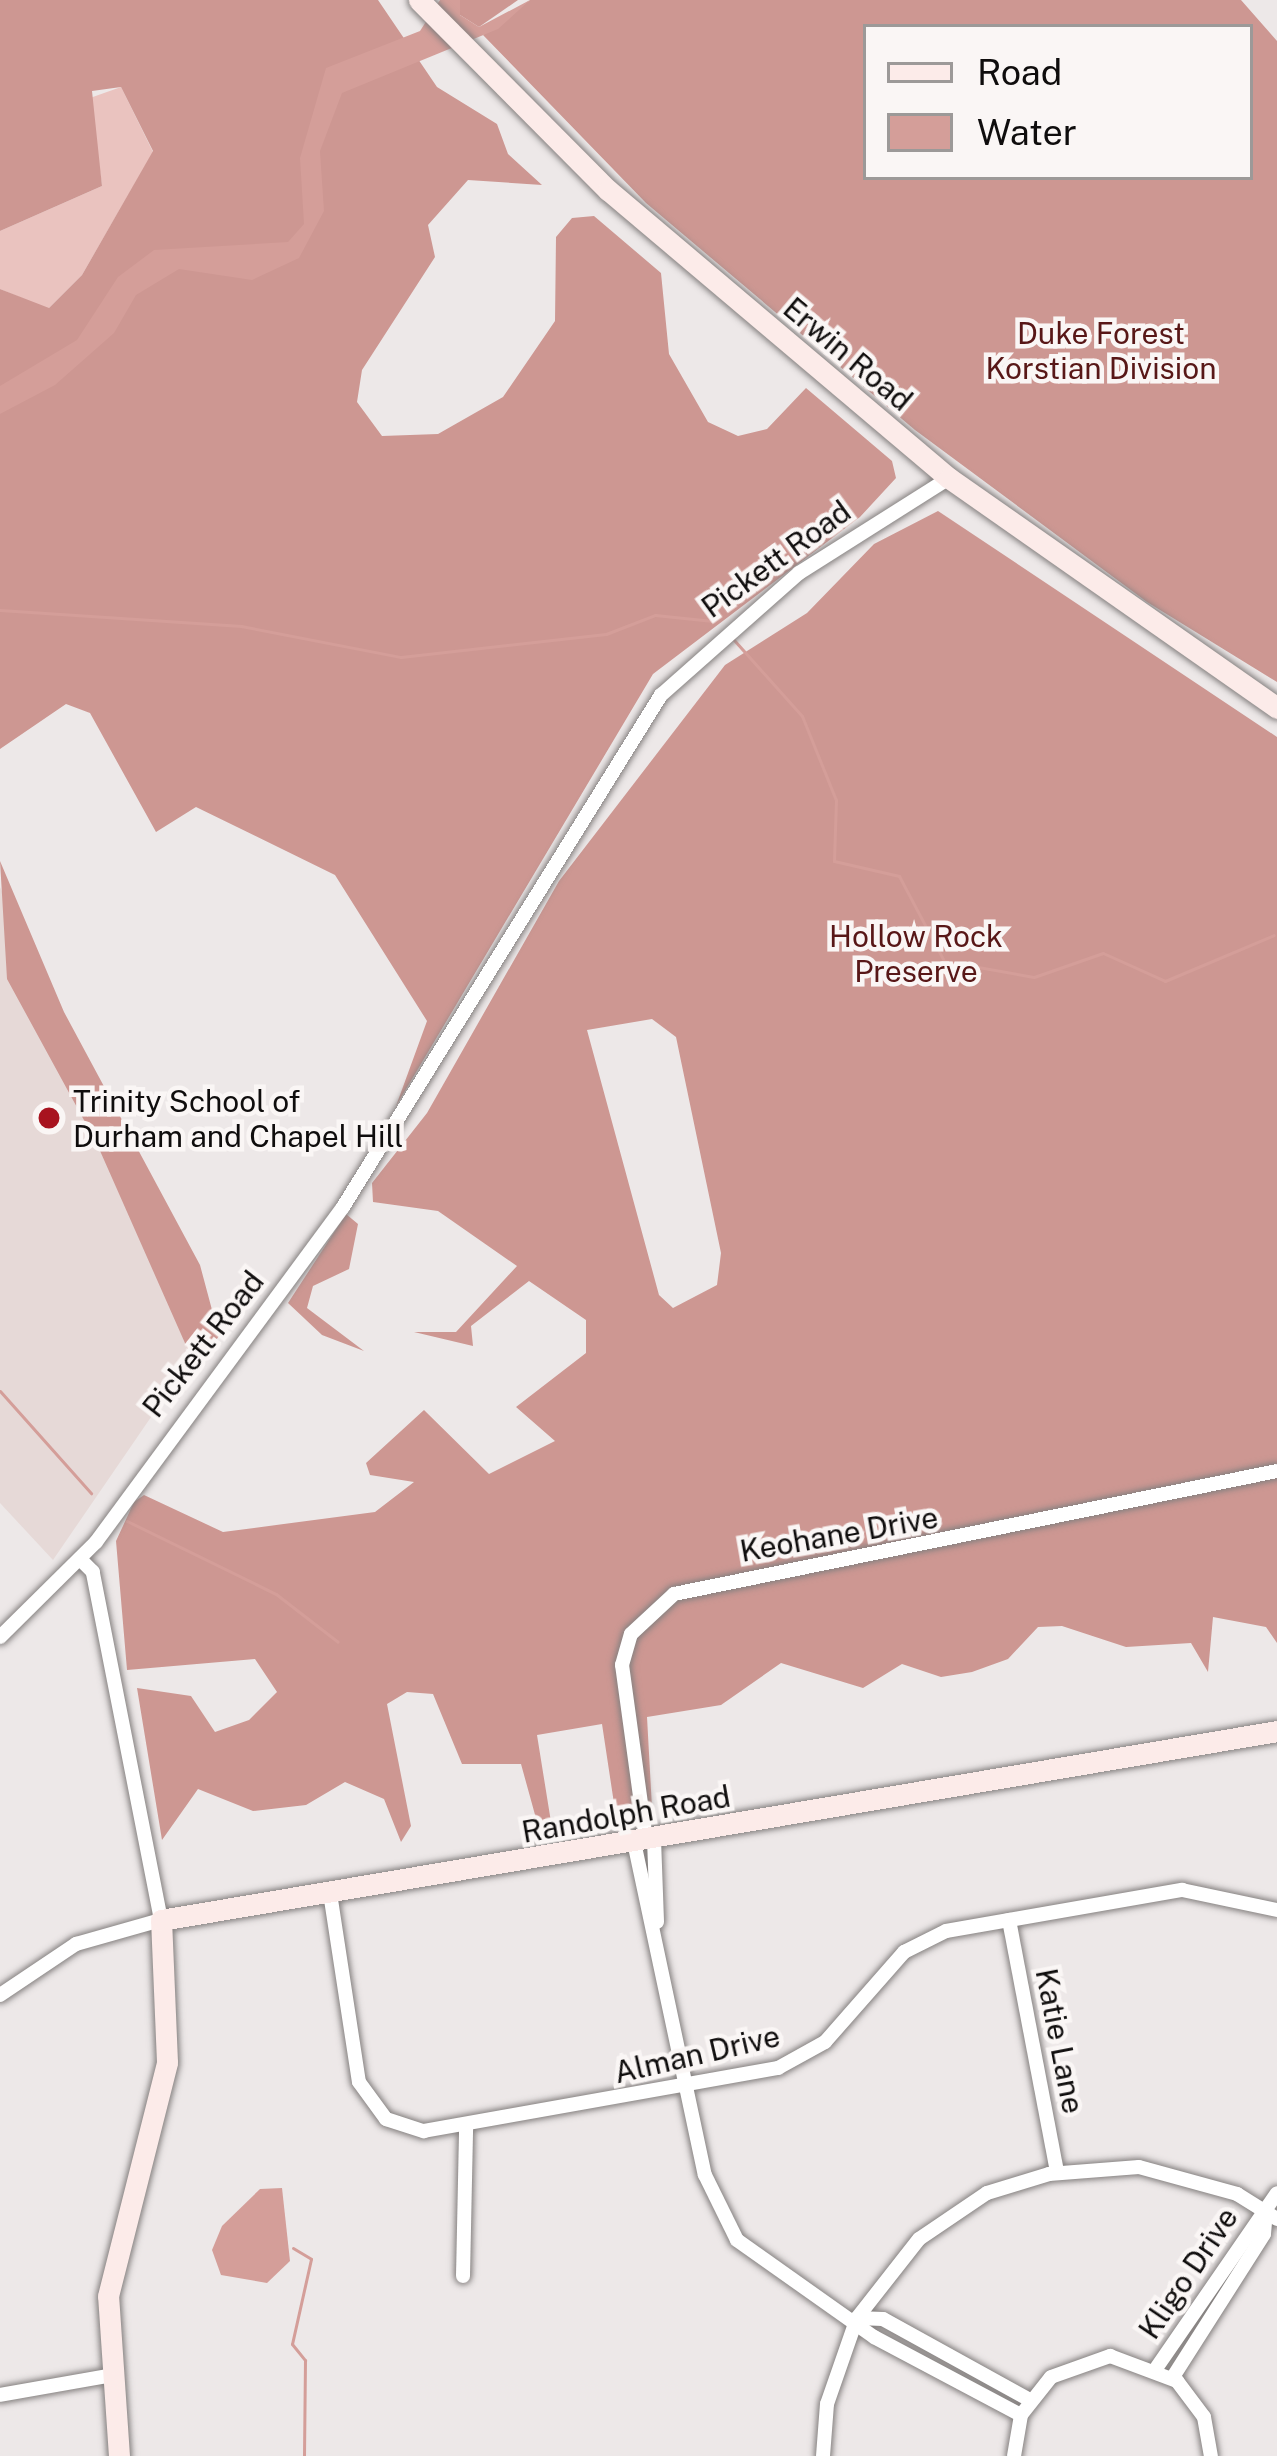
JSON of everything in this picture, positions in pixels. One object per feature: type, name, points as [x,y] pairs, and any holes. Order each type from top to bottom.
[{"type":"street","name":"Erwin Road","points":[[422,2],[636,215],[950,478],[1277,708]]},
{"type":"street","name":"Pickett Road","points":[[0,1637],[81,1559],[407,1114],[661,695],[799,573],[950,478]]},
{"type":"street","name":"Keohane Drive","points":[[1021,2415],[737,2240],[705,2175],[658,1922],[622,1665],[631,1634],[674,1594],[1277,1471]]},
{"type":"street","points":[[81,1559],[93,1572],[161,1920],[167,2062],[112,2264],[108,2376],[119,2456]]},
{"type":"street","name":"Randolph Road","points":[[0,1994],[76,1944],[161,1920],[1277,1731]]},
{"type":"street","name":"Alman Drive","points":[[330,1893],[367,2097],[397,2126],[466,2127],[689,2088],[793,2063],[916,1943],[1009,1920],[1182,1890],[1277,1910]]},
{"type":"street","name":"Katie Lane","points":[[1009,1920],[1057,2172]]},
{"type":"street","points":[[463,2276],[466,2127]]},
{"type":"street","points":[[823,2456],[827,2404],[857,2318],[948,2216],[1057,2172],[1176,2173],[1271,2215]]},
{"type":"street","name":"Kligo Drive","points":[[1173,2377],[1264,2234],[1277,2193]]},
{"type":"street","name":"Kligo Drive","points":[[1157,2367],[1271,2215]]},
{"type":"street","name":"Keohane Drive","points":[[857,2318],[884,2319],[1030,2400]]},
{"type":"street","points":[[1014,2456],[1021,2415],[1030,2400],[1077,2362],[1157,2367],[1173,2377],[1204,2417],[1210,2456]]},
{"type":"street","points":[[0,2396],[108,2376]]},
{"type":"shaded area","points":[[121,87],[153,152],[82,275],[48,309],[0,289],[0,231],[102,186],[90,98]]},
{"type":"shaded area","name":"Trinity School of Durham and Chapel Hill","points":[[0,887],[197,1350],[53,1560],[0,1503]]},
{"type":"green space","points":[[0,0],[378,0],[437,87],[497,124],[508,154],[542,185],[468,180],[428,225],[435,257],[362,370],[357,402],[382,436],[438,434],[503,397],[555,321],[556,237],[572,218],[594,216],[661,273],[669,354],[708,422],[738,436],[767,429],[806,388],[892,461],[896,478],[860,517],[653,674],[396,1106],[427,1021],[335,875],[196,807],[156,832],[90,713],[66,704],[0,749],[0,289],[49,308],[82,275],[153,151],[121,87],[92,91],[102,186],[0,231]]},
{"type":"green space","points":[[460,0],[518,0],[479,27],[460,15]]},
{"type":"green space","name":"Duke Forest Korstian Division","points":[[530,0],[1241,0],[1277,41],[1277,682],[1147,602],[915,430],[646,203],[483,35]]},
{"type":"green space","name":"Hollow Rock Preserve","points":[[938,511],[1277,737],[1277,1643],[1266,1627],[1213,1617],[1208,1672],[1191,1643],[1126,1647],[1062,1626],[1038,1627],[1008,1659],[972,1672],[941,1677],[902,1664],[863,1688],[781,1663],[721,1705],[647,1717],[652,1808],[615,1810],[602,1724],[537,1735],[551,1822],[537,1822],[521,1764],[462,1764],[433,1694],[407,1692],[387,1704],[411,1826],[401,1842],[384,1799],[345,1782],[306,1805],[253,1811],[198,1789],[162,1840],[137,1688],[191,1696],[215,1732],[249,1720],[277,1692],[255,1659],[127,1670],[116,1541],[134,1502],[144,1495],[223,1532],[375,1512],[414,1482],[370,1475],[366,1463],[424,1410],[489,1474],[555,1441],[516,1407],[586,1353],[586,1320],[529,1281],[471,1326],[473,1346],[414,1332],[456,1332],[517,1266],[438,1211],[373,1202],[372,1183],[427,1113],[559,881],[725,665],[807,613],[874,544]],"holes":[[[652,1019],[676,1037],[721,1253],[717,1285],[673,1308],[659,1295],[587,1030]]]},
{"type":"green space","points":[[0,861],[64,1012],[200,1265],[219,1336],[196,1368],[97,1144],[7,979]]},
{"type":"green space","points":[[346,1214],[358,1224],[349,1269],[313,1286],[307,1308],[364,1351],[322,1335],[288,1303]]},
{"type":"water","points":[[440,0],[460,0],[460,15],[479,27],[530,0],[498,29],[342,93],[320,151],[324,211],[299,258],[252,280],[179,269],[136,295],[114,333],[55,385],[0,414],[0,386],[77,340],[118,277],[154,250],[288,242],[304,224],[300,158],[326,68],[420,31]]},
{"type":"water","points":[[282,2188],[290,2261],[267,2283],[221,2275],[212,2250],[222,2226],[260,2189]]},
{"type":"waterway","points":[[0,610],[241,626],[401,657],[606,634],[655,615],[713,621]]},
{"type":"waterway","points":[[734,640],[802,716],[836,800],[834,861],[899,876],[944,961],[1034,977],[1103,953],[1165,981],[1274,935]]},
{"type":"waterway","points":[[0,1391],[91,1493]]},
{"type":"waterway","points":[[127,1521],[276,1594],[338,1642]]},
{"type":"waterway","points":[[293,2248],[311,2259],[292,2344],[305,2360],[304,2456]]},
{"type":"place","name":"Trinity School of Durham and Chapel Hill","points":[[49,1118]]}]
